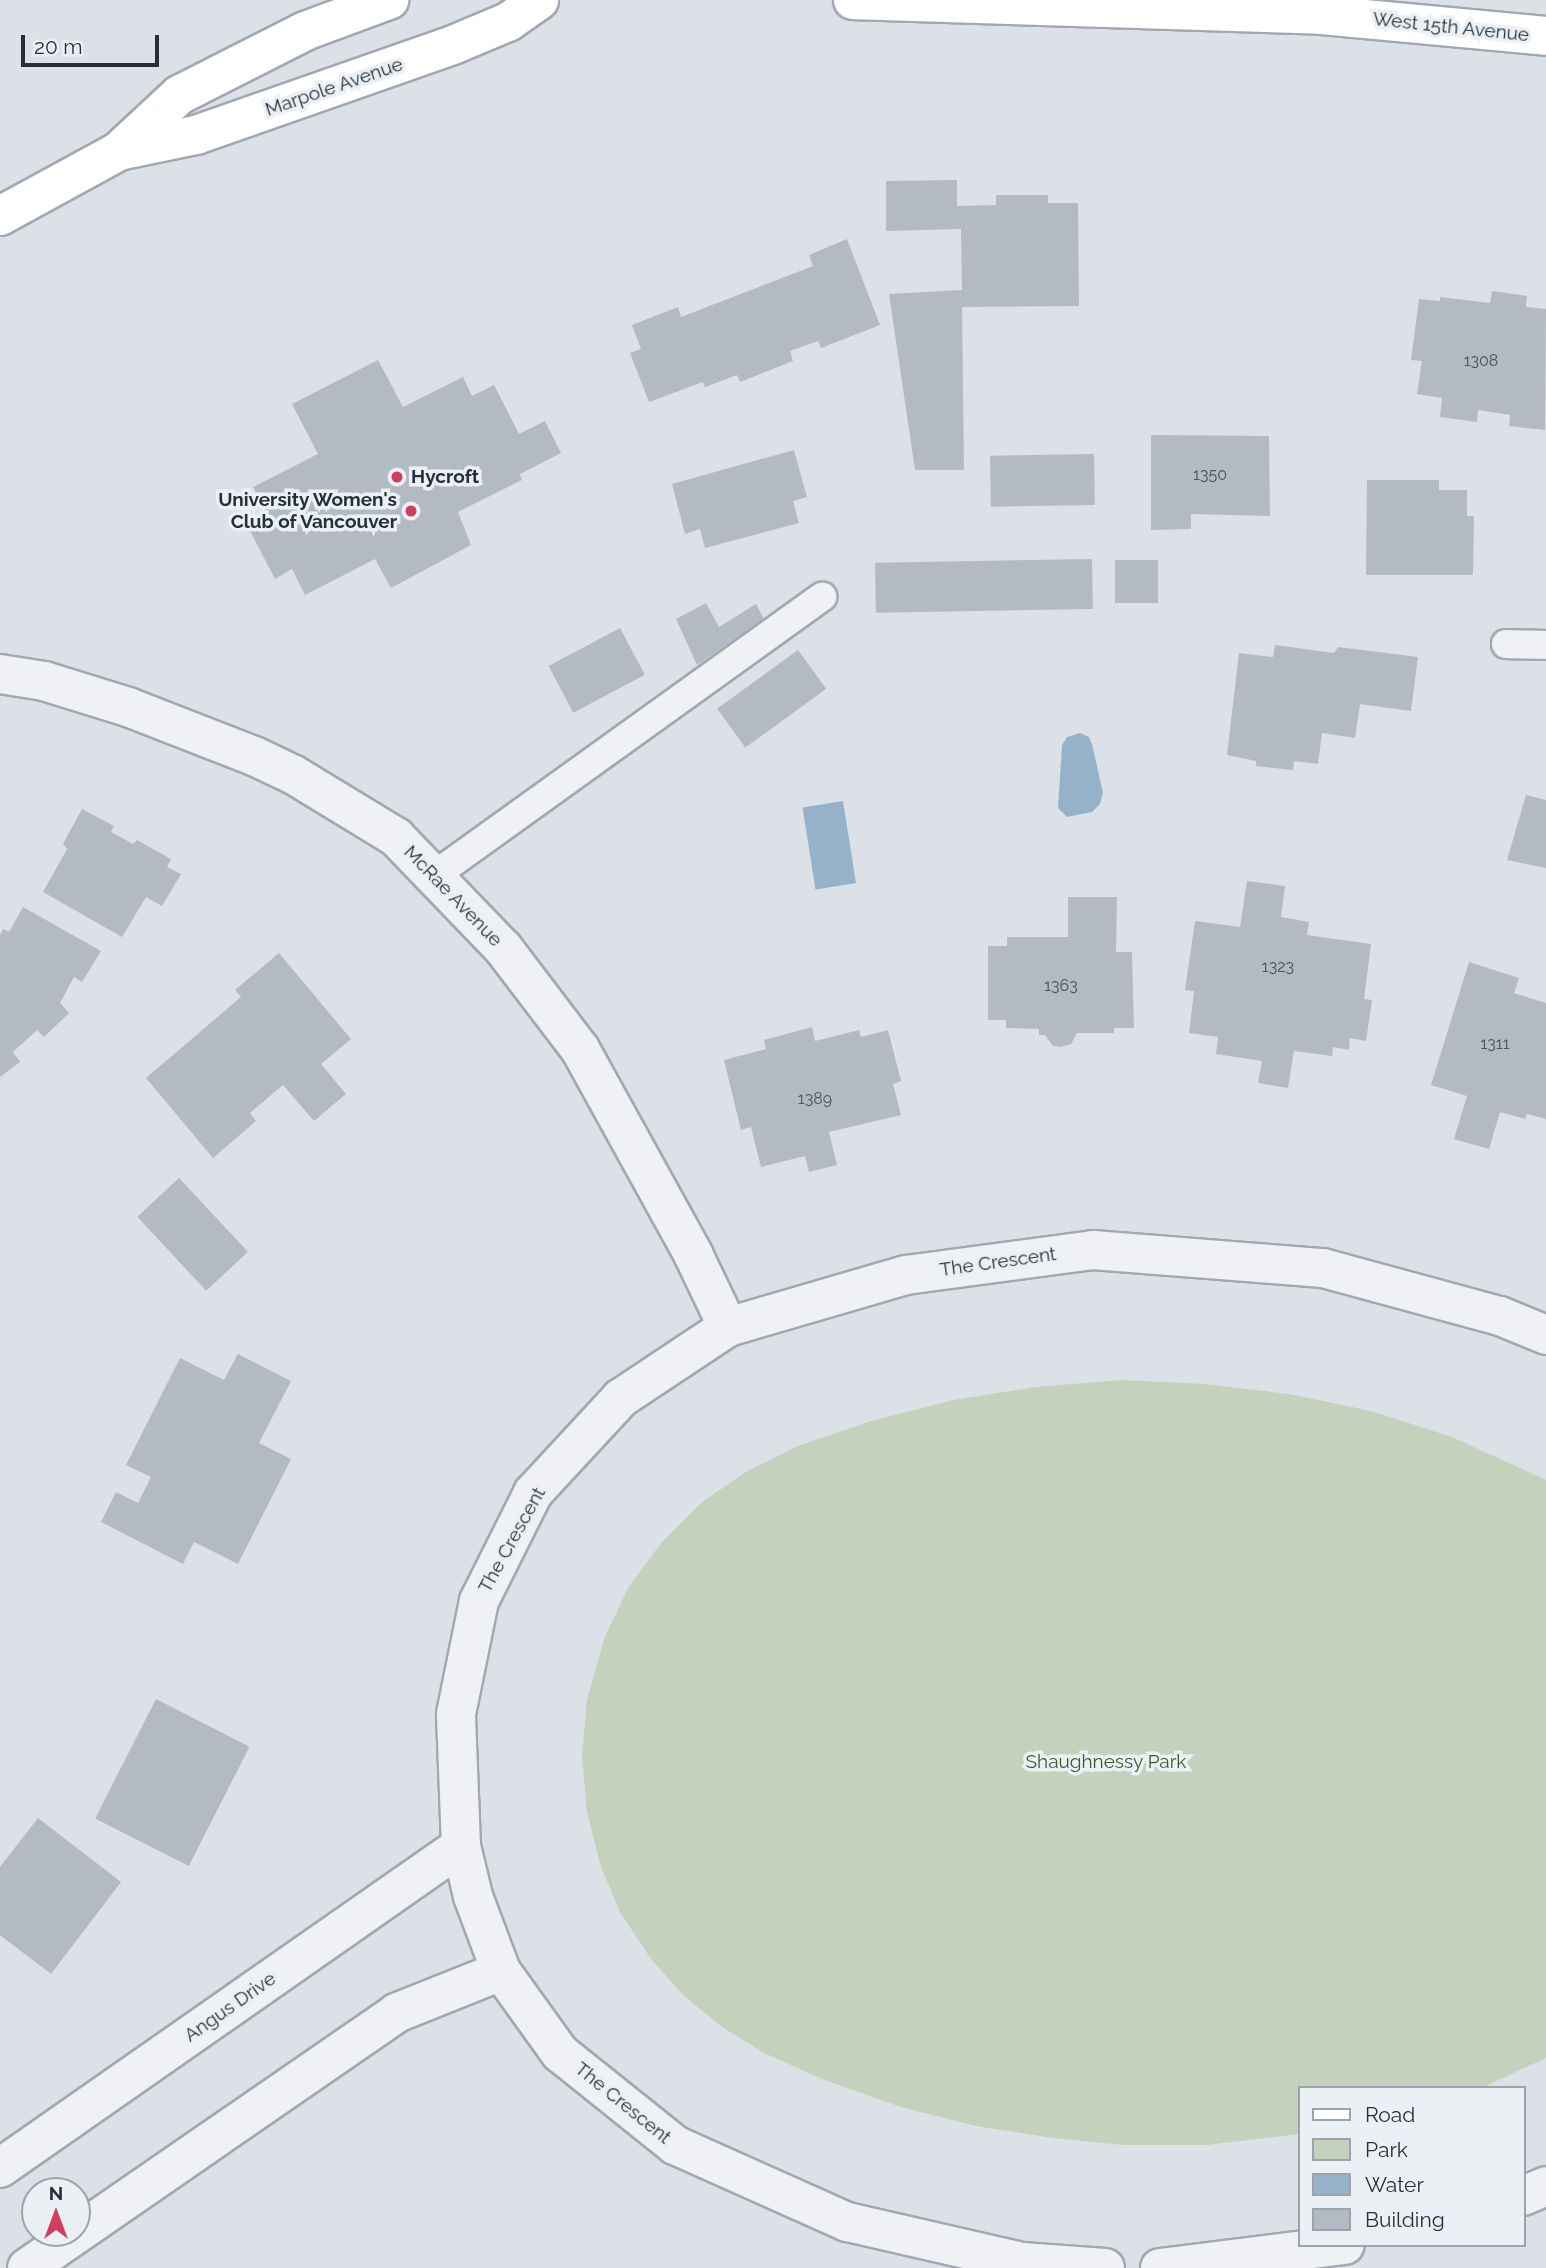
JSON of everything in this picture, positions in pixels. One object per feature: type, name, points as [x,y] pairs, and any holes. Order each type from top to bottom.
[{"type":"street","name":"Marpole Avenue","points":[[0,216],[119,150],[178,95],[305,31],[389,0]]},
{"type":"street","name":"Marpole Avenue","points":[[119,150],[196,135],[539,0]]},
{"type":"street","name":"West 15th Avenue","points":[[853,0],[1311,14],[1546,36]]},
{"type":"street","name":"McRae Avenue","points":[[0,674],[44,681],[128,707],[294,775],[396,837],[503,948],[580,1049],[693,1254],[728,1327]]},
{"type":"street","name":"The Crescent","points":[[1105,2268],[1023,2262],[846,2222],[675,2145],[560,2053],[501,1971],[473,1896],[461,1846],[456,1714],[479,1601],[533,1493],[621,1398],[728,1327],[906,1275],[1093,1250],[1323,1268],[1500,1316],[1546,1335]]},
{"type":"street","name":"Angus Drive","points":[[0,2168],[461,1846]]},
{"type":"street","points":[[27,2268],[396,2013],[501,1971]]},
{"type":"street","points":[[1525,2195],[1546,2186]]},
{"type":"street","points":[[1160,2268],[1329,2247]]},
{"type":"lane","points":[[435,875],[822,597]]},
{"type":"lane","points":[[1506,644],[1546,645]]},
{"type":"green space","name":"Shaughnessy Park","points":[[1121,1380],[1205,1384],[1289,1394],[1371,1411],[1452,1437],[1546,1480],[1546,2058],[1485,2086],[1298,2086],[1298,2134],[1207,2145],[1123,2145],[1053,2138],[976,2126],[901,2107],[822,2079],[764,2053],[722,2027],[684,1996],[651,1959],[620,1912],[601,1867],[587,1812],[582,1756],[587,1700],[604,1639],[628,1588],[661,1543],[701,1503],[747,1471],[798,1446],[871,1421],[953,1400],[1036,1387]]},
{"type":"water","points":[[1080,733],[1089,737],[1092,744],[1103,793],[1100,804],[1092,812],[1067,817],[1058,808],[1062,745],[1067,737]]},
{"type":"water","points":[[843,801],[856,883],[815,889],[803,807]]},
{"type":"building","points":[[957,180],[957,206],[996,205],[996,195],[1048,195],[1048,203],[1078,203],[1079,306],[962,307],[964,470],[915,470],[889,294],[962,290],[961,229],[886,231],[886,181]]},
{"type":"building","points":[[847,239],[880,325],[821,348],[818,341],[790,351],[793,361],[740,382],[737,375],[705,387],[703,382],[649,402],[630,353],[641,349],[632,325],[678,307],[681,317],[813,266],[809,255]]},
{"type":"building","points":[[1492,291],[1527,296],[1526,307],[1546,309],[1545,430],[1509,426],[1510,415],[1478,410],[1477,422],[1440,417],[1442,398],[1417,394],[1422,361],[1411,360],[1419,299],[1440,301],[1440,297],[1490,303]]},
{"type":"building","name":"Hycroft","points":[[378,360],[403,407],[463,377],[472,396],[494,385],[519,434],[545,421],[561,453],[520,474],[522,480],[458,512],[471,545],[391,588],[375,559],[305,595],[292,569],[275,579],[246,523],[266,512],[253,487],[318,454],[292,404]]},
{"type":"building","points":[[1151,435],[1269,436],[1270,516],[1191,514],[1191,529],[1151,530]]},
{"type":"building","points":[[794,450],[807,497],[793,501],[799,523],[705,548],[700,529],[685,534],[672,484]]},
{"type":"building","points":[[1094,454],[1095,505],[991,507],[990,456]]},
{"type":"building","points":[[1367,480],[1439,480],[1439,490],[1467,490],[1467,516],[1474,516],[1473,575],[1366,575]]},
{"type":"building","points":[[1092,559],[1093,609],[876,613],[875,563]]},
{"type":"building","points":[[1115,560],[1158,560],[1158,603],[1115,603]]},
{"type":"building","points":[[706,603],[719,627],[756,604],[764,619],[697,665],[676,619]]},
{"type":"building","points":[[620,628],[645,675],[573,713],[548,666]]},
{"type":"building","points":[[1275,645],[1334,653],[1338,647],[1418,657],[1411,711],[1360,704],[1355,738],[1322,733],[1318,764],[1294,761],[1293,770],[1256,766],[1256,761],[1227,755],[1239,653],[1273,657]]},
{"type":"building","points":[[798,650],[826,689],[745,748],[717,709]]},
{"type":"building","points":[[1526,795],[1546,800],[1546,868],[1507,860]]},
{"type":"building","points":[[82,809],[114,826],[111,832],[133,844],[137,840],[171,859],[167,867],[181,874],[162,906],[146,897],[122,937],[43,892],[67,849],[63,844]]},
{"type":"building","points":[[1247,881],[1285,886],[1281,917],[1309,922],[1307,935],[1371,944],[1364,999],[1372,1000],[1366,1041],[1350,1038],[1349,1050],[1333,1047],[1332,1056],[1294,1051],[1288,1088],[1258,1083],[1262,1061],[1216,1054],[1218,1037],[1189,1033],[1194,991],[1185,990],[1195,921],[1240,927]]},
{"type":"building","points":[[1068,897],[1117,897],[1116,952],[1132,952],[1134,1028],[1114,1028],[1114,1033],[1077,1033],[1071,1044],[1060,1047],[1053,1046],[1045,1035],[1039,1035],[1039,1029],[1006,1028],[1006,1020],[988,1020],[988,946],[1007,946],[1007,937],[1068,937]]},
{"type":"building","points":[[23,907],[101,951],[82,982],[74,977],[60,1003],[69,1013],[44,1037],[37,1030],[13,1052],[20,1062],[0,1077],[0,935],[3,929],[9,932]]},
{"type":"building","points":[[279,953],[351,1039],[321,1064],[346,1094],[314,1121],[283,1085],[250,1113],[256,1121],[213,1158],[146,1078],[241,997],[235,990]]},
{"type":"building","points":[[1469,962],[1519,978],[1514,993],[1546,1003],[1546,1119],[1527,1114],[1525,1119],[1500,1112],[1489,1149],[1454,1139],[1467,1096],[1431,1085]]},
{"type":"building","points":[[812,1027],[815,1041],[859,1030],[861,1037],[888,1030],[901,1081],[893,1084],[901,1115],[829,1132],[837,1165],[809,1172],[805,1156],[761,1167],[751,1127],[741,1130],[724,1060],[766,1049],[764,1040]]},
{"type":"building","points":[[179,1178],[248,1252],[206,1291],[137,1217]]},
{"type":"building","points":[[238,1354],[291,1381],[259,1443],[291,1459],[238,1564],[194,1542],[183,1564],[101,1522],[116,1492],[138,1503],[151,1477],[126,1465],[180,1358],[224,1380]]},
{"type":"building","points":[[156,1699],[250,1747],[189,1866],[95,1818]]},
{"type":"building","points":[[38,1818],[121,1882],[51,1974],[0,1935],[0,1867]]},
{"type":"place","name":"Hycroft","points":[[397,477]]},
{"type":"place","name":"University Women's Club of Vancouver","points":[[411,511]]}]
